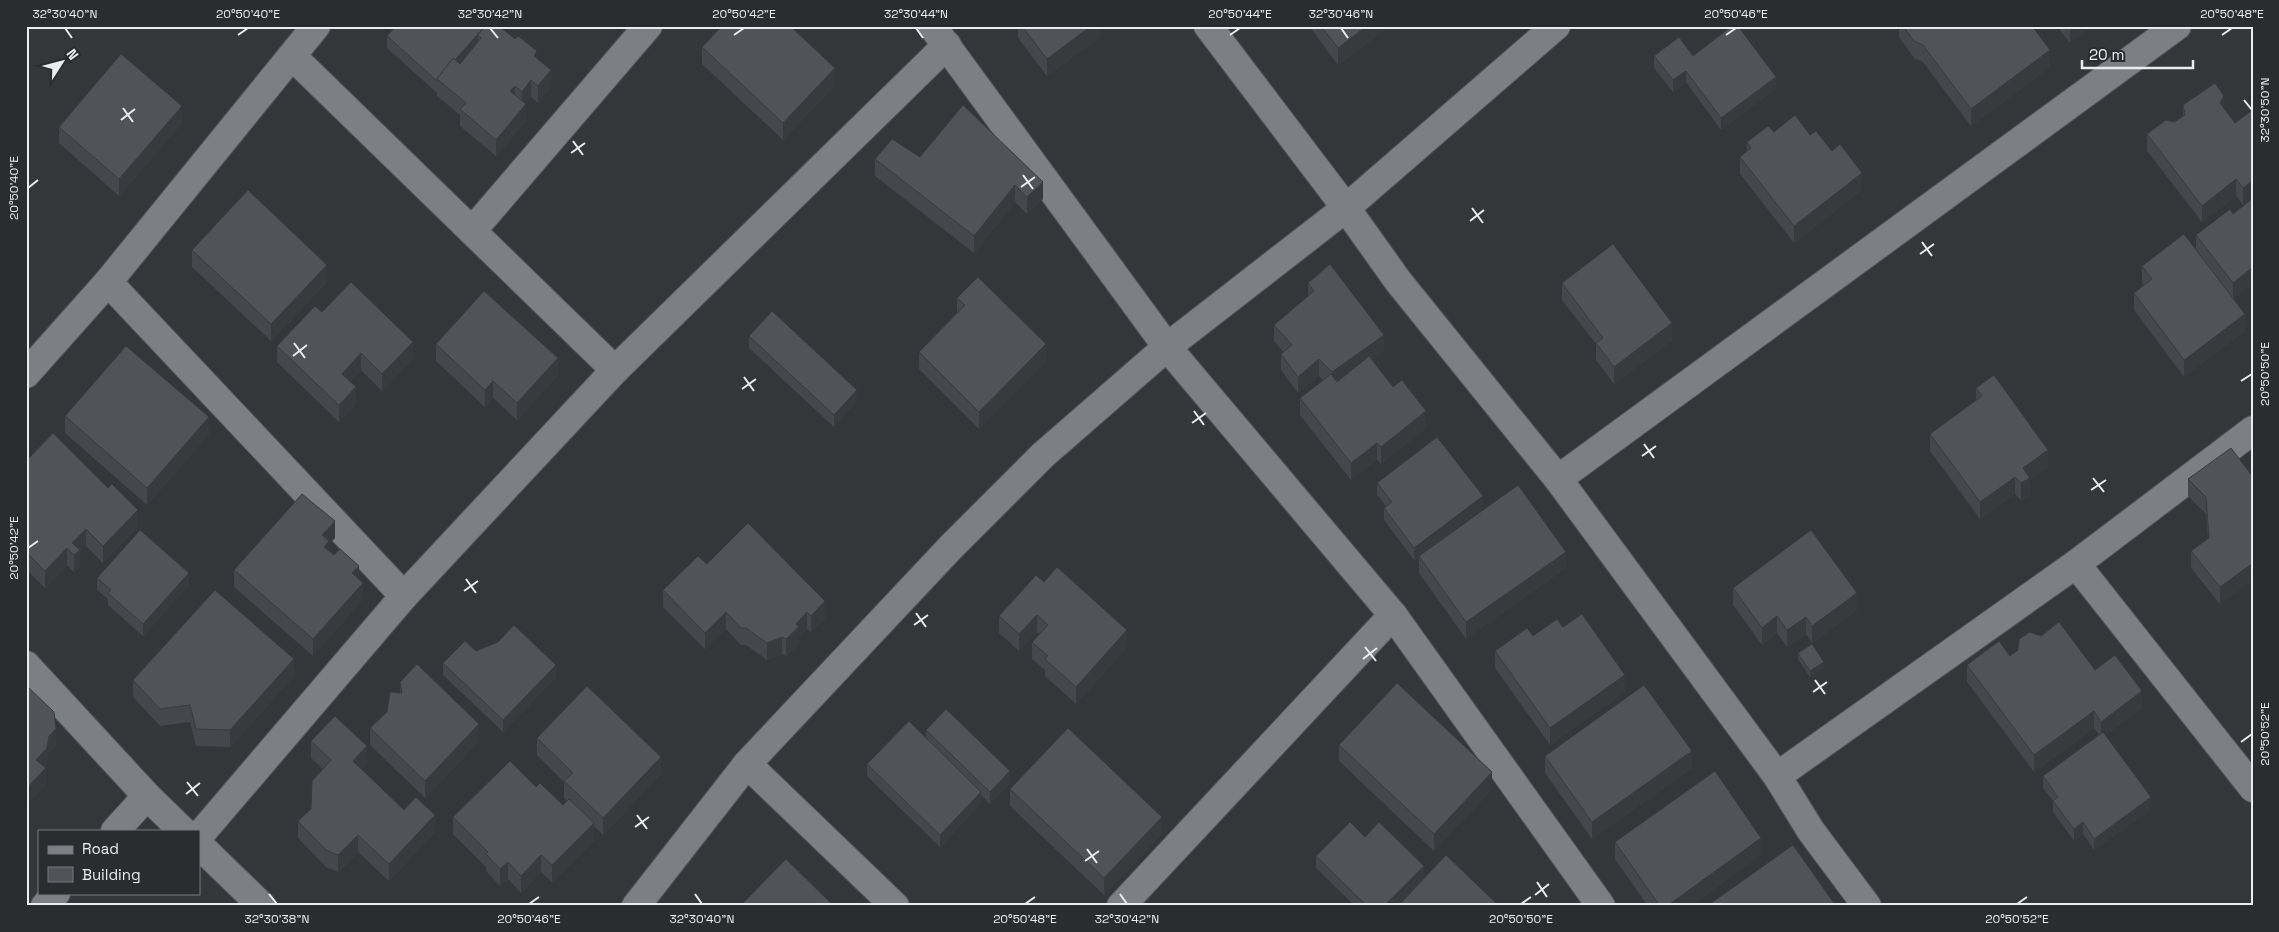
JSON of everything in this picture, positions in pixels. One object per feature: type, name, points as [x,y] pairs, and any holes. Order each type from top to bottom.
[{"type":"street","points":[[26,374],[108,282],[316,26]]},
{"type":"street","points":[[472,230],[648,26]]},
{"type":"street","points":[[1208,26],[1346,208],[1398,281],[1558,479],[1777,776],[1811,831],[1867,906]]},
{"type":"street","points":[[636,906],[747,764],[951,547],[1029,469],[1167,347],[1346,208],[1556,26]]},
{"type":"street","points":[[1558,479],[2178,26]]},
{"type":"street","points":[[200,835],[404,596],[615,370],[939,36],[1167,347],[1393,615],[1601,906]]},
{"type":"street","points":[[292,56],[615,370]]},
{"type":"street","points":[[108,282],[404,596]]},
{"type":"street","points":[[1777,776],[2076,564],[2253,430]]},
{"type":"street","points":[[2076,564],[2253,788]]},
{"type":"street","points":[[1121,906],[1393,615]]},
{"type":"street","points":[[26,665],[147,796],[182,830]]},
{"type":"street","points":[[747,764],[895,906]]},
{"type":"street","points":[[116,830],[147,796]]},
{"type":"street","points":[[200,846],[262,906]]},
{"type":"street","points":[[45,906],[55,894]]},
{"type":"building","points":[[396,26],[485,26],[455,60],[453,58],[437,81],[387,36]]},
{"type":"building","points":[[485,26],[499,26],[515,39],[518,36],[537,51],[534,56],[551,70],[538,86],[531,80],[522,92],[515,86],[510,91],[526,104],[496,140],[460,109],[466,103],[437,79],[453,58],[460,64],[481,38],[478,35]]},
{"type":"building","points":[[722,26],[790,26],[835,68],[783,123],[702,47]]},
{"type":"building","points":[[1022,26],[1091,26],[1047,59]]},
{"type":"building","points":[[1321,26],[1367,26],[1338,48]]},
{"type":"building","points":[[1732,26],[1738,26],[1776,77],[1721,118],[1686,71],[1673,80],[1654,56],[1679,37],[1693,56]]},
{"type":"building","points":[[1903,26],[2032,26],[2050,50],[1971,109],[1923,45],[1914,41]]},
{"type":"building","points":[[121,54],[182,106],[119,179],[59,127]]},
{"type":"building","points":[[2215,83],[2224,96],[2220,103],[2235,123],[2251,111],[2253,114],[2253,180],[2243,188],[2236,179],[2202,206],[2147,134],[2166,120],[2174,122],[2185,115],[2183,105]]},
{"type":"building","points":[[963,105],[1043,182],[1027,197],[1015,185],[974,236],[875,159],[892,139],[920,157]]},
{"type":"building","points":[[1795,115],[1810,135],[1816,131],[1832,151],[1840,144],[1862,173],[1794,226],[1740,157],[1751,148],[1747,142],[1768,126],[1774,132]]},
{"type":"building","points":[[248,190],[327,265],[271,324],[192,250]]},
{"type":"building","points":[[2253,198],[2253,267],[2233,283],[2196,235],[2230,209],[2233,214]]},
{"type":"building","points":[[2184,234],[2245,314],[2184,360],[2134,293],[2152,279],[2142,266]]},
{"type":"building","points":[[1613,244],[1672,323],[1614,367],[1596,343],[1603,338],[1562,283]]},
{"type":"building","points":[[1330,264],[1384,335],[1332,372],[1319,359],[1298,377],[1281,354],[1292,345],[1274,325],[1314,291],[1308,283]]},
{"type":"building","points":[[978,277],[1046,344],[979,412],[919,352],[965,305],[957,298]]},
{"type":"building","points":[[351,282],[413,342],[382,374],[361,353],[342,374],[356,387],[339,405],[277,346],[315,306],[322,312]]},
{"type":"building","points":[[484,291],[558,358],[517,403],[493,381],[485,390],[436,344]]},
{"type":"building","points":[[772,311],[857,390],[834,415],[749,336]]},
{"type":"building","points":[[126,346],[209,417],[147,488],[65,416]]},
{"type":"building","points":[[1369,356],[1393,387],[1402,380],[1426,411],[1381,447],[1377,443],[1351,463],[1300,398],[1331,374],[1337,382]]},
{"type":"building","points":[[1994,375],[2048,450],[2023,468],[2030,478],[2021,483],[2015,477],[1980,502],[1930,434],[1982,396],[1976,388]]},
{"type":"building","points":[[53,433],[108,488],[112,484],[138,510],[103,546],[86,529],[72,543],[80,550],[74,555],[67,548],[45,571],[26,552],[26,461]]},
{"type":"building","points":[[1437,437],[1483,496],[1414,548],[1384,508],[1392,502],[1377,483]]},
{"type":"building","points":[[2231,448],[2253,477],[2253,563],[2220,587],[2191,551],[2209,538],[2206,497],[2188,479]]},
{"type":"building","points":[[1518,485],[1566,552],[1466,622],[1419,556]]},
{"type":"building","points":[[302,494],[335,521],[322,535],[329,541],[324,547],[334,555],[340,549],[359,566],[352,573],[363,583],[313,639],[234,570]]},
{"type":"building","points":[[748,523],[825,601],[811,616],[807,612],[796,624],[799,627],[786,639],[782,637],[767,643],[746,628],[741,628],[726,612],[705,633],[663,590],[698,556],[707,564]]},
{"type":"building","points":[[140,530],[189,573],[143,624],[108,593],[111,590],[97,578]]},
{"type":"building","points":[[1811,530],[1857,593],[1812,626],[1806,617],[1787,630],[1777,616],[1762,628],[1733,588]]},
{"type":"building","points":[[1057,567],[1127,630],[1076,687],[1045,659],[1048,656],[1032,642],[1048,625],[1037,615],[1019,634],[999,616],[1036,575],[1044,582]]},
{"type":"building","points":[[215,590],[294,659],[230,730],[196,729],[190,705],[160,709],[133,680]]},
{"type":"building","points":[[1582,614],[1625,675],[1550,728],[1495,651],[1527,628],[1533,636],[1557,619],[1563,627]]},
{"type":"building","points":[[2059,622],[2095,670],[2115,655],[2142,691],[2101,722],[2094,711],[2034,755],[1967,665],[1999,641],[2010,656],[2018,650],[2019,639],[2030,632],[2041,636]]},
{"type":"building","points":[[514,625],[556,665],[503,720],[443,663],[465,641],[476,651],[498,642]]},
{"type":"building","points":[[1812,644],[1824,662],[1810,671],[1798,653]]},
{"type":"building","points":[[417,664],[479,724],[425,781],[370,728],[387,712],[390,692],[402,693],[400,682]]},
{"type":"building","points":[[1397,683],[1492,772],[1434,834],[1339,745]]},
{"type":"building","points":[[1644,685],[1692,751],[1592,822],[1545,756]]},
{"type":"building","points":[[587,686],[661,757],[603,818],[564,781],[573,773],[537,738]]},
{"type":"building","points":[[28,687],[54,712],[56,729],[49,736],[47,748],[36,760],[46,768],[26,789],[26,689]]},
{"type":"building","points":[[946,709],[1010,771],[990,792],[926,730]]},
{"type":"building","points":[[335,716],[367,746],[353,761],[404,810],[416,797],[435,815],[389,864],[358,835],[338,855],[326,850],[298,821],[311,809],[312,781],[331,760],[311,741]]},
{"type":"building","points":[[909,721],[981,792],[940,835],[867,764]]},
{"type":"building","points":[[1068,728],[1162,817],[1104,878],[1010,789]]},
{"type":"building","points":[[2103,732],[2151,797],[2094,839],[2083,822],[2074,829],[2053,801],[2058,797],[2043,776]]},
{"type":"building","points":[[510,761],[536,787],[540,783],[563,805],[569,799],[594,823],[552,865],[541,855],[521,876],[508,862],[500,869],[486,854],[488,852],[453,817]]},
{"type":"building","points":[[1715,771],[1761,838],[1667,906],[1660,906],[1615,842]]},
{"type":"building","points":[[1350,822],[1365,837],[1379,822],[1424,866],[1384,906],[1367,906],[1316,856]]},
{"type":"building","points":[[1793,845],[1836,906],[1707,906]]},
{"type":"building","points":[[1446,855],[1499,906],[1398,906]]},
{"type":"building","points":[[786,859],[834,906],[740,906]]}]
